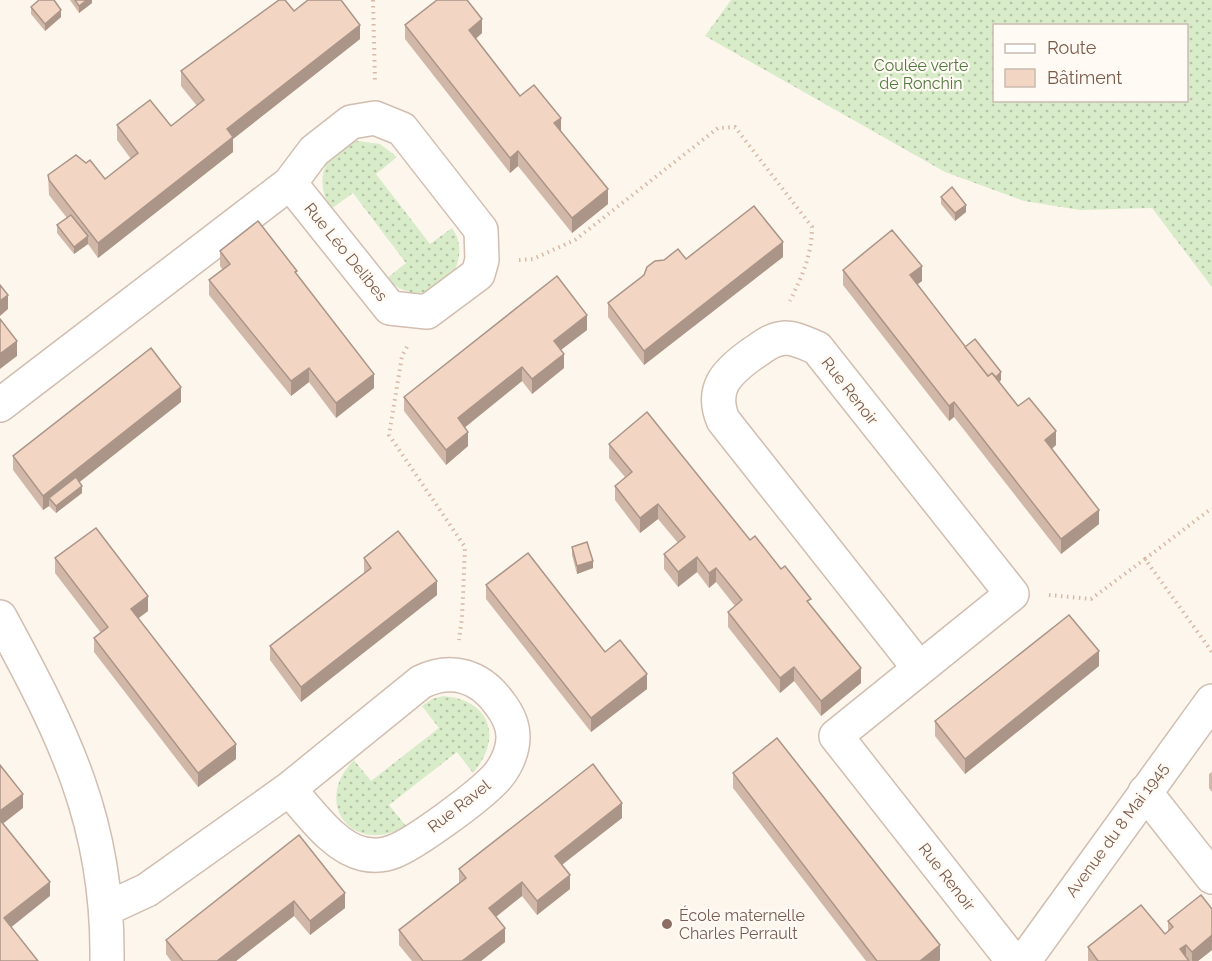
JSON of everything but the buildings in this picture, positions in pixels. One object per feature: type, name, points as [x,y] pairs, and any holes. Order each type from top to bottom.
[{"type":"street","points":[[0,405],[290,183],[314,150],[351,122],[375,118],[402,129],[481,230],[482,260],[478,274],[427,312]]},
{"type":"street","name":"Rue Léo Delibes","points":[[290,183],[390,308],[427,312]]},
{"type":"street","name":"Rue Renoir","points":[[772,340],[788,338],[817,348],[1012,594],[836,736],[1013,961]]},
{"type":"street","points":[[772,340],[727,375],[720,387],[718,407],[723,420],[919,668]]},
{"type":"street","points":[[0,617],[50,709],[81,785],[100,859],[106,909],[107,961]]},
{"type":"street","points":[[106,909],[147,890],[289,789],[421,682],[436,674],[453,674]]},
{"type":"street","name":"Rue Ravel","points":[[289,789],[321,824],[349,849],[372,856],[394,852],[411,843],[493,782],[508,761],[513,737],[507,714],[489,689],[474,679],[453,674]]},
{"type":"street","name":"Avenue du 8 Mai 1945","points":[[1024,961],[1212,701]]},
{"type":"street","points":[[1145,792],[1212,877]]},
{"type":"path","points":[[373,0],[375,118]]},
{"type":"path","points":[[482,260],[533,259],[575,240],[718,128],[735,127],[812,227],[812,244],[806,266],[772,340]]},
{"type":"path","points":[[427,312],[402,356],[389,435],[465,547],[462,618],[453,674]]},
{"type":"path","points":[[1012,594],[1091,599],[1212,508]]},
{"type":"path","points":[[1145,559],[1212,652]]},
{"type":"green space","name":"Coulée verte de Ronchin","points":[[731,0],[1212,0],[1212,287],[1152,208],[1080,210],[1024,201],[945,172],[705,36]]},
{"type":"green space","points":[[358,141],[380,144],[397,157],[376,174],[430,244],[452,228],[458,239],[457,263],[452,274],[445,283],[435,289],[423,293],[410,292],[386,279],[406,263],[353,193],[331,209],[323,188],[325,168],[337,151]]},
{"type":"green space","points":[[443,696],[459,699],[472,705],[481,713],[487,723],[489,734],[488,747],[482,760],[473,773],[457,752],[389,805],[406,826],[387,834],[369,835],[355,830],[344,821],[338,808],[337,793],[342,776],[354,760],[371,781],[439,728],[422,706],[432,699]]},
{"type":"place","name":"École maternelle Charles Perrault","points":[[667,924]]}]
